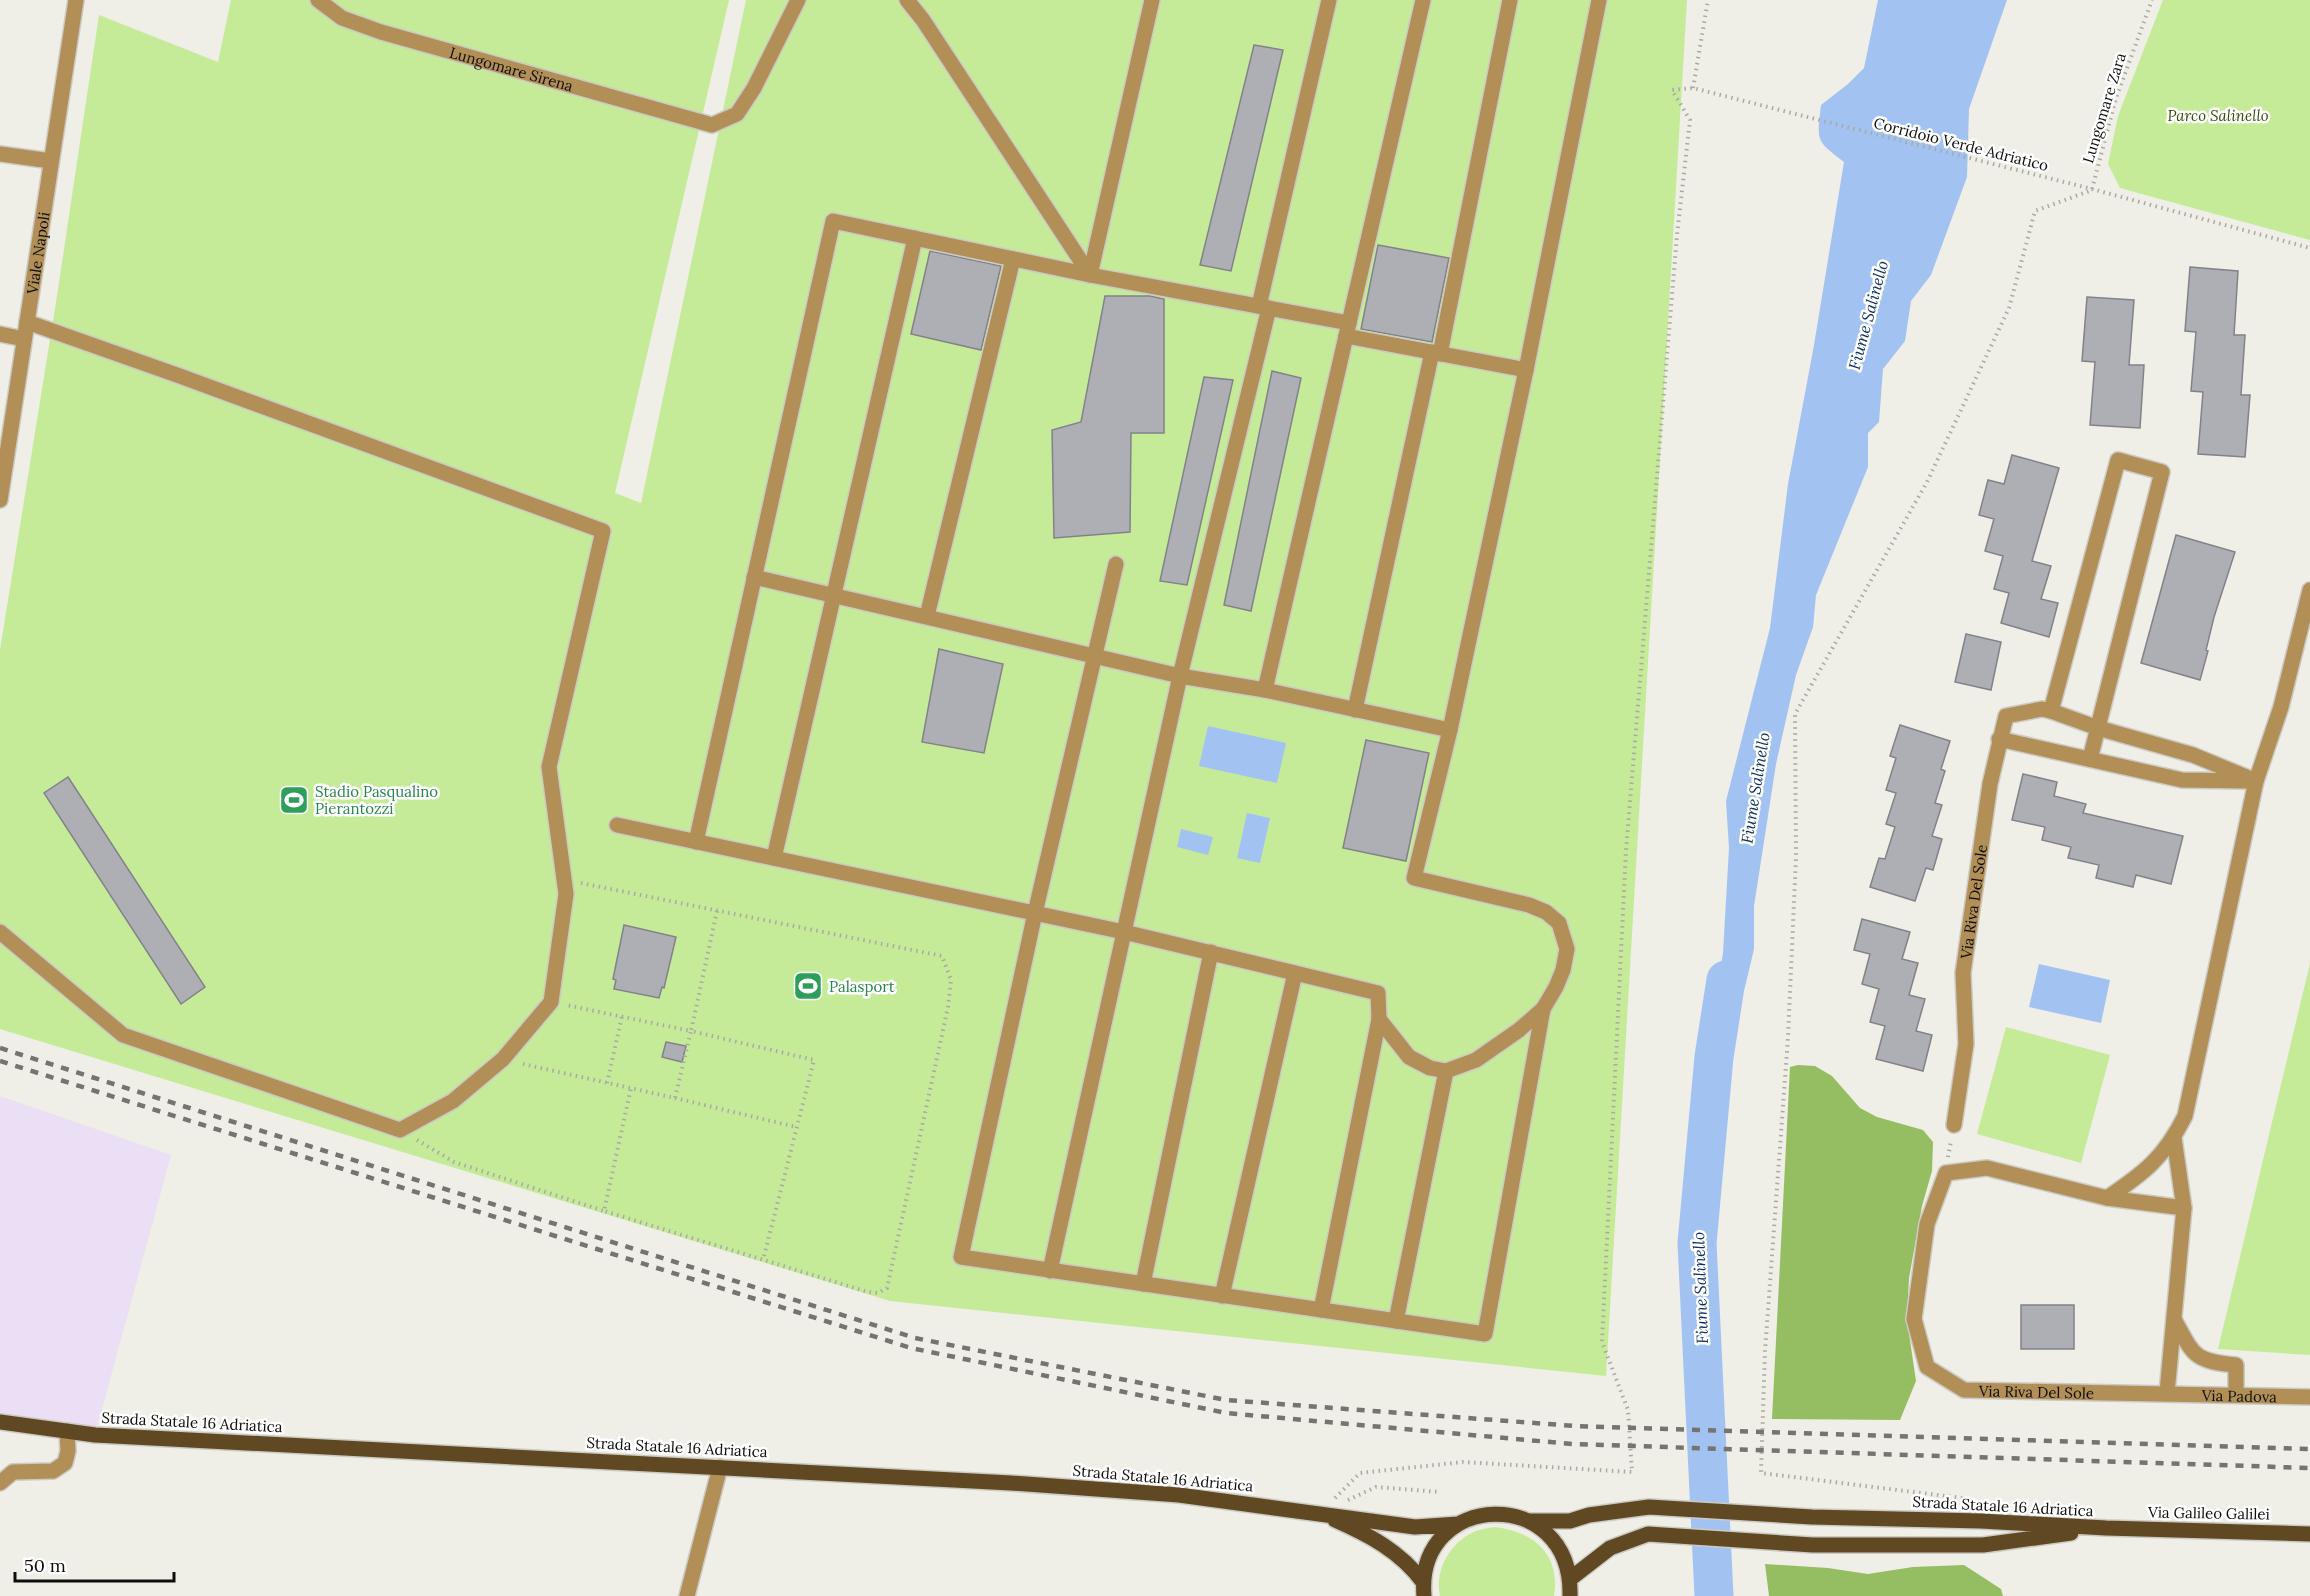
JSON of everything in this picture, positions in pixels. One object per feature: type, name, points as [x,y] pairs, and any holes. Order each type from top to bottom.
[{"type":"main road","name":"Strada Statale 16 Adriatica","points":[[0,1413],[33,1427]]},
{"type":"main road","name":"Strada Statale 16 Adriatica","points":[[0,1422],[95,1435],[1011,1483],[1179,1495],[1415,1527],[1458,1524],[1481,1515],[1506,1514],[1530,1521],[1570,1521],[1589,1515],[1649,1507],[1812,1517],[1981,1521],[2106,1528]]},
{"type":"main road","name":"Strada Statale 16 Adriatica","points":[[1319,1513],[1370,1536],[1400,1557],[1423,1589]]},
{"type":"main road","name":"Strada Statale 16 Adriatica","points":[[1530,1521],[1550,1535],[1564,1555],[1570,1579],[1570,1596]]},
{"type":"main road","name":"Strada Statale 16 Adriatica","points":[[1423,1589],[1427,1561],[1440,1540],[1458,1524]]},
{"type":"main road","name":"Strada Statale 16 Adriatica","points":[[1570,1579],[1610,1548],[1648,1534],[1813,1545],[1983,1545],[2106,1528]]},
{"type":"main road","name":"Via Galileo Galilei","points":[[2106,1528],[2310,1533]]},
{"type":"street","name":"Lungomare Sirena","points":[[318,0],[342,18],[381,32],[712,125],[737,114],[754,88],[798,0]]},
{"type":"street","points":[[907,0],[923,20],[1089,275]]},
{"type":"street","points":[[1089,275],[1152,0]]},
{"type":"street","points":[[1050,1270],[1180,676],[1264,307],[1329,0]]},
{"type":"street","points":[[1264,690],[1423,0]]},
{"type":"street","points":[[1355,710],[1436,353],[1510,0]]},
{"type":"street","points":[[1379,1019],[1409,1057],[1430,1068],[1446,1071],[1476,1060],[1519,1030],[1543,1009],[1563,970],[1567,949],[1559,923],[1546,912],[1529,905],[1414,878],[1450,730],[1526,370],[1599,0]]},
{"type":"street","name":"Viale Napoli","points":[[0,500],[75,2]]},
{"type":"street","points":[[0,154],[51,161]]},
{"type":"street","points":[[696,842],[833,221],[1089,275],[1264,307],[1436,353],[1526,370]]},
{"type":"street","points":[[774,858],[915,238]]},
{"type":"street","points":[[927,616],[1013,259]]},
{"type":"street","points":[[0,932],[123,1035],[400,1130],[453,1101],[503,1059],[551,1002],[566,894],[549,766],[603,531],[27,322]]},
{"type":"street","points":[[0,334],[24,339]]},
{"type":"street","points":[[2051,711],[2118,460],[2162,472],[2090,759]]},
{"type":"street","points":[[1116,564],[1035,913],[961,1257],[1485,1334],[1543,1009]]},
{"type":"street","points":[[754,576],[1180,676],[1264,690],[1450,730]]},
{"type":"street","points":[[2106,1198],[2145,1172],[2174,1138],[2185,1116],[2256,781],[2281,707],[2310,590]]},
{"type":"street","name":"Via Riva Del Sole","points":[[1954,1125],[1966,1044],[1964,973],[1990,784],[2006,716],[2042,709],[2051,711],[2098,728],[2193,754],[2256,781]]},
{"type":"street","points":[[2000,739],[2182,780],[2256,781]]},
{"type":"street","points":[[617,825],[1124,932],[1378,993],[1379,1019],[1322,1310]]},
{"type":"street","points":[[1143,1284],[1210,952]]},
{"type":"street","points":[[1222,1296],[1295,973]]},
{"type":"street","points":[[1396,1321],[1446,1071]]},
{"type":"street","points":[[2168,1393],[2184,1208],[2174,1138]]},
{"type":"street","points":[[1946,1173],[1987,1168],[2106,1198],[2184,1208]]},
{"type":"street","name":"Via Riva Del Sole","points":[[1946,1173],[1927,1224],[1914,1319],[1927,1366],[1964,1389],[2168,1393]]},
{"type":"street","points":[[2175,1321],[2192,1352],[2209,1362],[2236,1365],[2236,1395]]},
{"type":"street","name":"Via Padova","points":[[2168,1393],[2310,1398]]},
{"type":"street","points":[[0,1483],[14,1472],[53,1471],[65,1463],[68,1451],[67,1431]]},
{"type":"street","points":[[687,1596],[720,1467]]},
{"type":"path","points":[[1319,1513],[1360,1473],[1462,1462],[1632,1472],[1628,1410],[1602,1342],[1626,850],[1677,235],[1690,120],[1672,90],[1693,88],[1708,0]]},
{"type":"path","name":"Lungomare Zara","points":[[2092,189],[2116,98],[2152,0]]},
{"type":"path","name":"Corridoio Verde Adriatico","points":[[1693,88],[2092,189],[2310,248]]},
{"type":"path","points":[[1981,1521],[1970,1499],[1761,1473],[1765,1351],[1788,1038],[1796,857],[1795,714],[1927,482],[2009,308],[2035,211],[2092,189]]},
{"type":"path","points":[[400,1130],[454,1162],[868,1292],[878,1293],[887,1288],[948,1007],[951,980],[942,956],[564,880]]},
{"type":"path","points":[[675,1098],[717,911]]},
{"type":"path","points":[[551,1002],[814,1060],[763,1260]]},
{"type":"path","points":[[607,1083],[622,1016]]},
{"type":"path","points":[[503,1059],[796,1126]]},
{"type":"path","points":[[604,1210],[631,1088]]},
{"type":"path","points":[[1946,1173],[1954,1125]]},
{"type":"path","points":[[1319,1513],[1376,1487],[1440,1492]]},
{"type":"shaded area","points":[[0,1096],[171,1155],[95,1435],[33,1427],[0,1413]]},
{"type":"green space","points":[[231,0],[729,0],[615,493],[641,503],[746,0],[1687,0],[1606,1376],[890,1301],[0,1029],[0,650],[99,15],[218,62]]},
{"type":"green space","name":"Parco Salinello","points":[[2163,0],[2310,0],[2310,240],[2120,188],[2108,164],[2118,116]]},
{"type":"green space","points":[[2310,963],[2310,1355],[2218,1349]]},
{"type":"green space","points":[[2006,1027],[2110,1055],[2081,1163],[1977,1134]]},
{"type":"green space","points":[[1815,1066],[1832,1076],[1860,1108],[1877,1117],[1923,1130],[1933,1142],[1932,1171],[1922,1206],[1909,1278],[1907,1320],[1916,1381],[1900,1420],[1772,1419],[1790,1067]]},
{"type":"green space","points":[[1494,1527],[1521,1534],[1541,1547],[1553,1568],[1554,1596],[1440,1596],[1442,1567],[1452,1549],[1478,1530]]},
{"type":"green space","points":[[1765,1564],[1828,1568],[1868,1574],[1913,1567],[1964,1565],[2001,1589],[2003,1596],[1769,1596]]},
{"type":"water","points":[[1878,0],[2007,0],[1969,109],[1967,177],[1931,275],[1911,301],[1905,341],[1883,369],[1879,422],[1868,433],[1868,467],[1816,595],[1813,627],[1796,675],[1776,764],[1754,906],[1754,949],[1745,987],[1727,1030],[1709,1032],[1723,953],[1729,848],[1726,801],[1770,628],[1788,484],[1844,162],[1820,139],[1821,105],[1864,68]]},
{"type":"water","points":[[1208,726],[1286,743],[1277,783],[1199,766]]},
{"type":"water","points":[[1247,813],[1270,818],[1260,863],[1237,858]]},
{"type":"water","points":[[1181,829],[1213,837],[1208,855],[1177,847]]},
{"type":"water","points":[[2039,964],[2110,980],[2101,1023],[2029,1007]]},
{"type":"building","points":[[1254,45],[1283,50],[1231,271],[1200,265]]},
{"type":"building","points":[[1378,245],[1449,258],[1432,342],[1361,329]]},
{"type":"building","points":[[930,251],[1001,266],[981,350],[911,334]]},
{"type":"building","points":[[2190,267],[2238,271],[2234,335],[2245,335],[2241,395],[2250,395],[2245,457],[2198,454],[2203,392],[2191,391],[2196,332],[2185,331]]},
{"type":"building","points":[[1105,296],[1150,296],[1164,299],[1164,433],[1131,433],[1130,532],[1054,538],[1052,430],[1081,422]]},
{"type":"building","points":[[2087,297],[2134,300],[2129,365],[2144,365],[2140,428],[2090,425],[2095,362],[2082,361]]},
{"type":"building","points":[[1272,371],[1301,378],[1251,611],[1224,605]]},
{"type":"building","points":[[1204,377],[1233,380],[1187,585],[1160,581]]},
{"type":"building","points":[[2012,455],[2059,468],[2032,561],[2051,566],[2041,599],[2058,603],[2049,637],[2001,623],[2009,593],[1994,589],[2003,556],[1985,551],[1994,519],[1979,515],[1988,480],[2004,484]]},
{"type":"building","points":[[2176,535],[2235,552],[2214,617],[2200,680],[2141,663]]},
{"type":"building","points":[[1966,634],[2001,642],[1991,690],[1955,682]]},
{"type":"building","points":[[939,649],[1003,664],[984,753],[922,742]]},
{"type":"building","points":[[1900,725],[1950,741],[1941,769],[1945,771],[1935,803],[1942,805],[1932,836],[1942,839],[1933,870],[1926,868],[1915,901],[1870,887],[1879,858],[1885,859],[1895,827],[1886,824],[1896,793],[1886,790],[1896,758],[1890,756]]},
{"type":"building","points":[[1366,740],[1429,753],[1406,861],[1343,848]]},
{"type":"building","points":[[2023,774],[2057,782],[2054,796],[2086,804],[2083,813],[2183,836],[2171,884],[2136,875],[2133,887],[2096,878],[2099,865],[2068,858],[2071,847],[2042,840],[2045,827],[2012,820]]},
{"type":"building","points":[[68,777],[205,987],[181,1004],[44,793]]},
{"type":"building","points":[[1862,919],[1910,932],[1902,959],[1918,963],[1909,995],[1925,999],[1916,1031],[1932,1035],[1923,1071],[1876,1059],[1885,1026],[1870,1022],[1879,989],[1862,984],[1870,954],[1854,950]]},
{"type":"building","points":[[624,925],[676,937],[664,988],[662,987],[659,998],[614,989],[616,980],[613,979]]},
{"type":"building","points":[[666,1042],[686,1046],[682,1062],[662,1057]]},
{"type":"building","points":[[2021,1305],[2074,1305],[2074,1349],[2021,1349]]},
{"type":"waterway","name":"Fiume Salinello","points":[[1714,1596],[1697,1243],[1714,1057],[1726,980]]},
{"type":"railway","points":[[0,1048],[915,1338],[1226,1400],[1575,1426],[2310,1449]]},
{"type":"railway","points":[[0,1061],[911,1348],[1226,1413],[1572,1444],[2310,1468]]},
{"type":"place","name":"Stadio Pasqualino Pierantozzi","points":[[294,800]]},
{"type":"place","name":"Palasport","points":[[808,986]]}]
